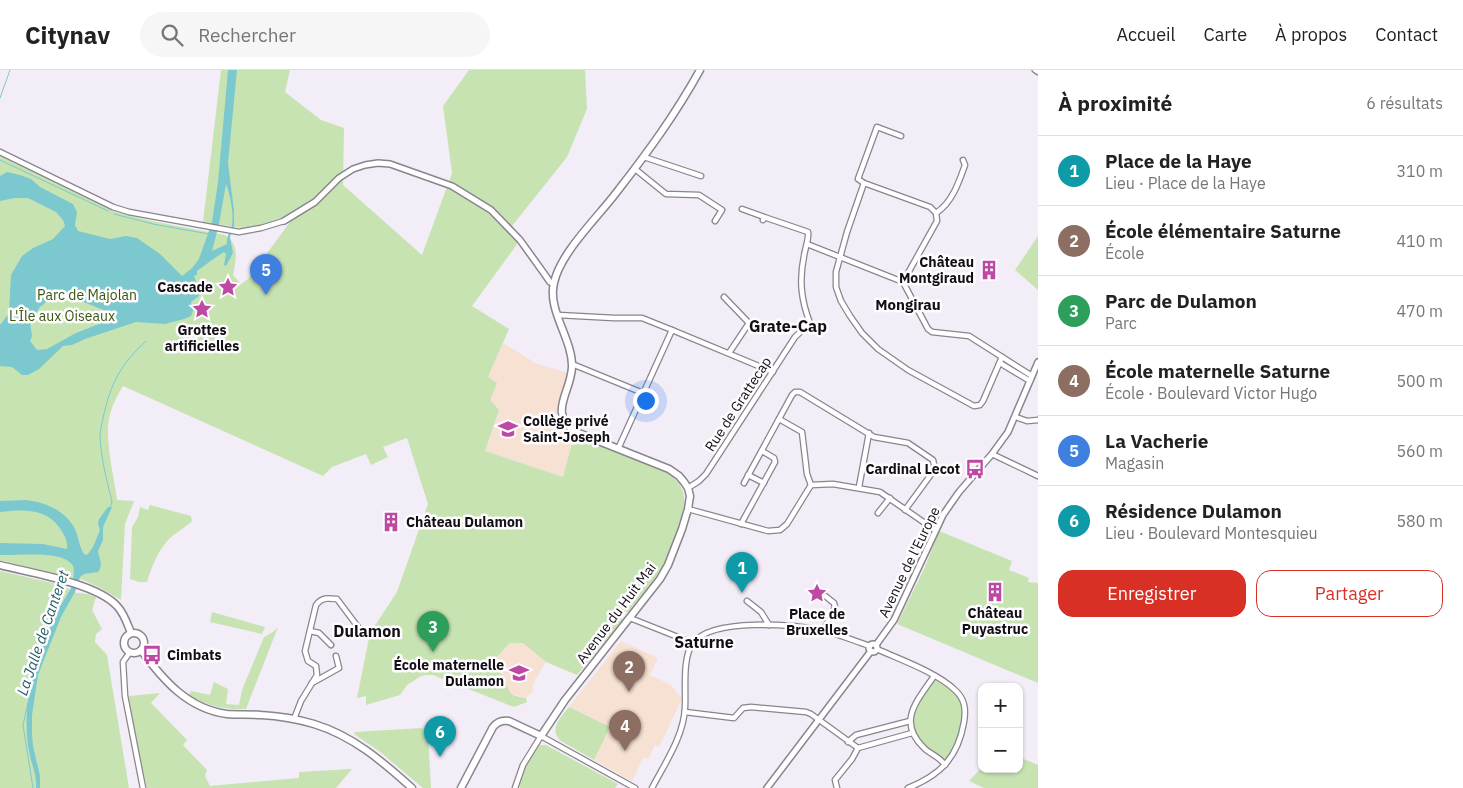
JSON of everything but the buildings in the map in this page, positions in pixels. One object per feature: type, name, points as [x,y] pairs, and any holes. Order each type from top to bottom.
[{"type":"main road","points":[[688,488],[679,476],[669,470],[576,432],[567,426],[561,413],[572,373],[572,364],[553,294],[554,283],[561,265],[571,249],[644,158],[673,118],[700,70]]},
{"type":"main road","name":"Avenue du Huit Mai","points":[[541,736],[663,574],[672,556],[688,509],[690,496],[688,488]]},
{"type":"main road","points":[[0,565],[97,591],[123,612],[131,633]]},
{"type":"main road","points":[[131,633],[138,633],[143,638],[144,644],[141,650],[136,653],[130,652],[125,647],[125,640],[131,633]]},
{"type":"main road","points":[[141,650],[174,688],[187,699],[201,707],[226,714],[276,716],[294,719],[326,729],[358,744],[412,788]]},
{"type":"main road","points":[[461,788],[493,727],[497,723],[509,721],[541,736]]},
{"type":"street","points":[[1034,70],[1038,72]]},
{"type":"street","points":[[901,136],[876,127],[858,179],[864,183],[930,206],[936,213],[937,221],[903,282]]},
{"type":"street","points":[[0,152],[113,207],[129,212],[232,231],[261,228],[284,221],[315,202],[339,178],[353,169],[371,164],[390,164],[452,186],[491,210],[520,240],[550,282],[554,283]]},
{"type":"street","points":[[644,158],[702,176]]},
{"type":"street","points":[[936,213],[945,207],[961,178],[965,165],[963,160]]},
{"type":"street","points":[[634,169],[666,194],[696,194],[702,197],[722,210],[715,221]]},
{"type":"street","points":[[864,183],[847,232],[836,272],[836,287],[841,301],[862,333],[878,349],[908,370],[974,406],[980,405],[983,401],[1002,357]]},
{"type":"street","points":[[742,209],[763,219],[806,230],[808,235],[807,244],[903,282],[928,329],[932,332],[969,336],[1002,357],[1031,379]]},
{"type":"street","name":"Rue de Grattecap","points":[[688,488],[706,474],[795,337],[810,323],[803,306],[801,289],[807,244]]},
{"type":"street","points":[[724,297],[749,323],[729,353]]},
{"type":"street","points":[[558,315],[642,318],[773,372]]},
{"type":"street","points":[[618,449],[672,330]]},
{"type":"street","name":"Avenue de l'Europe","points":[[767,788],[874,648],[900,608],[943,515],[959,492],[992,454],[1008,432],[1038,362]]},
{"type":"street","points":[[1000,363],[1031,379]]},
{"type":"street","points":[[572,364],[643,393]]},
{"type":"street","points":[[744,483],[792,395],[795,392],[800,392],[869,434],[882,439],[908,443],[933,460],[935,470],[905,510]]},
{"type":"street","points":[[1016,417],[1038,420]]},
{"type":"street","points":[[779,419],[802,432],[807,474],[811,486]]},
{"type":"street","points":[[859,487],[869,434]]},
{"type":"street","points":[[741,524],[775,462],[774,458],[762,451]]},
{"type":"street","points":[[992,454],[1038,476]]},
{"type":"street","points":[[748,475],[764,483]]},
{"type":"street","points":[[688,509],[768,531],[780,530],[787,524],[811,486],[822,484],[859,487],[873,489],[890,498],[935,530]]},
{"type":"street","points":[[878,513],[890,498]]},
{"type":"street","points":[[823,630],[835,607],[834,603],[824,595]]},
{"type":"street","points":[[294,719],[301,701],[317,675],[316,666],[308,661],[304,651],[316,605],[320,600],[327,598],[337,599],[358,627]]},
{"type":"street","points":[[747,601],[761,612],[769,625]]},
{"type":"street","points":[[630,618],[693,643]]},
{"type":"street","points":[[652,788],[677,739],[685,712],[687,656],[693,643],[704,635],[720,629],[755,624],[823,630],[874,648],[934,676],[956,690],[965,705],[965,718],[960,740],[952,757],[927,779],[908,788]]},
{"type":"street","points":[[310,631],[319,633],[331,645]]},
{"type":"street","points":[[130,652],[123,662],[125,696],[143,788]]},
{"type":"street","points":[[311,684],[339,668],[336,656]]},
{"type":"street","points":[[934,676],[915,702],[910,722],[912,733],[926,750],[945,765]]},
{"type":"street","points":[[685,712],[734,718],[742,708],[751,707],[806,712],[858,748]]},
{"type":"street","points":[[848,742],[856,735],[910,722]]},
{"type":"street","points":[[837,788],[835,780],[852,759],[858,748],[912,733]]},
{"type":"street","points":[[541,736],[635,788]]},
{"type":"street","name":"Avenue du Huit Mai","points":[[515,788],[523,765],[541,736]]},
{"type":"shaded area","points":[[503,343],[537,364],[569,373],[554,421],[561,424],[560,429],[574,436],[563,477],[485,451],[499,411],[490,400],[488,377]]},
{"type":"shaded area","points":[[621,641],[658,658],[650,675],[671,685],[682,699],[659,747],[655,745],[648,759],[643,758],[632,781],[594,760],[610,727],[569,707]]},
{"type":"shaded area","name":"École maternelle Dulamon","points":[[510,643],[523,643],[546,662],[533,684],[533,691],[526,698],[511,694],[492,662]]},
{"type":"green space","points":[[221,70],[290,70],[285,92],[321,120],[344,128],[343,185],[422,255],[452,173],[443,106],[469,70],[585,70],[587,109],[567,157],[508,231],[518,243],[472,306],[509,329],[488,377],[497,383],[490,400],[499,410],[485,451],[563,477],[574,436],[662,470],[672,476],[682,490],[684,505],[671,548],[659,572],[628,612],[622,612],[619,616],[622,619],[621,622],[577,675],[546,662],[523,643],[510,643],[492,662],[503,677],[511,693],[526,698],[527,702],[514,707],[433,675],[421,676],[407,685],[400,695],[366,705],[366,696],[357,698],[370,633],[397,592],[428,504],[407,438],[383,447],[388,457],[371,465],[366,454],[332,467],[323,476],[123,386],[111,410],[108,428],[117,500],[134,501],[125,524],[121,600],[81,579],[0,560],[0,155],[116,212],[156,222],[225,235],[230,239],[235,248],[236,258],[233,275],[241,284],[248,279],[290,222],[284,217],[260,225],[243,228],[203,222]]},
{"type":"green space","points":[[1038,236],[1038,290],[1015,270]]},
{"type":"green space","points":[[150,505],[191,516],[192,521],[170,538],[162,548],[153,564],[147,582],[139,582],[130,579],[132,527],[138,517],[140,507],[148,510]]},
{"type":"green space","points":[[939,531],[1012,561],[1009,570],[1029,578],[1028,582],[1038,583],[1038,683],[897,624],[925,567]]},
{"type":"green space","points":[[0,571],[61,585],[77,593],[96,597],[92,610],[102,629],[96,634],[95,642],[107,655],[129,788],[0,788]]},
{"type":"green space","points":[[212,612],[265,627],[262,634],[210,622]]},
{"type":"green space","points":[[278,627],[246,709],[216,706],[189,695],[191,691],[210,695],[214,682],[228,689],[226,704],[239,705],[242,690],[264,637]]},
{"type":"green space","points":[[936,679],[957,696],[962,705],[963,715],[959,736],[947,760],[938,756],[924,745],[913,729],[912,721],[917,704],[933,680]]},
{"type":"green space","points":[[160,693],[151,703],[187,740],[183,745],[207,770],[205,776],[210,786],[299,778],[299,772],[352,769],[336,788],[147,788],[130,713],[129,696]]},
{"type":"green space","points":[[569,707],[610,727],[594,760],[557,737],[557,723]]},
{"type":"green space","points":[[421,728],[426,730],[428,735],[431,788],[423,788],[379,751],[354,734],[355,732]]},
{"type":"green space","points":[[537,745],[546,745],[618,784],[615,788],[520,788],[524,769]]},
{"type":"green space","points":[[1023,759],[1038,765],[1038,788],[984,788],[969,781],[978,771],[978,773],[1023,773]]},
{"type":"water","points":[[228,70],[237,70],[228,163],[234,210],[234,226],[230,237],[233,253],[226,266],[224,265],[226,254],[224,252],[197,271],[197,275],[194,276],[200,293],[191,302],[193,311],[191,316],[165,324],[136,322],[72,345],[63,346],[39,369],[28,375],[22,375],[12,367],[0,366],[0,325],[9,313],[11,275],[22,256],[33,248],[53,239],[65,226],[63,220],[56,212],[28,198],[0,201],[0,176],[7,172],[31,179],[40,187],[73,204],[77,212],[75,225],[78,231],[110,239],[126,236],[137,238],[160,254],[182,276],[199,259],[212,222],[218,182]],"holes":[[[226,184],[231,204],[232,225],[227,244],[212,251]],[[51,295],[66,295],[106,311],[110,316],[104,322],[76,333],[47,349],[37,350],[30,341],[32,336],[30,322]]]},
{"type":"water","points":[[25,500],[47,505],[66,517],[75,529],[81,549],[85,555],[93,547],[100,530],[99,519],[108,507],[112,507],[103,527],[103,540],[98,551],[101,564],[100,569],[98,572],[84,574],[80,577],[75,592],[61,617],[38,675],[32,715],[32,734],[40,776],[40,788],[36,788],[36,778],[27,740],[29,697],[33,675],[48,631],[71,588],[74,570],[68,561],[60,557],[39,554],[0,555],[0,543],[43,544],[67,549],[67,541],[64,535],[56,523],[49,517],[34,512],[17,510],[0,512],[0,501]]},
{"type":"waterway","points":[[0,98],[10,70]]},
{"type":"waterway","points":[[0,160],[108,211]]},
{"type":"waterway","points":[[114,214],[153,224],[209,234]]},
{"type":"waterway","points":[[110,508],[112,502],[104,470],[100,435],[103,418],[109,395],[118,375],[129,358],[146,341]]},
{"type":"waterway","name":"La Jalle de Canteret","points":[[28,703],[23,725],[33,788]]},
{"type":"place","name":"Château Montgiraud","points":[[989,270]]},
{"type":"place","name":"Cascade","points":[[228,287]]},
{"type":"place","name":"La Vacherie","points":[[266,295]]},
{"type":"place","name":"Grottes artificielles","points":[[202,309]]},
{"type":"place","name":"Collège privé Saint-Joseph","points":[[508,429]]},
{"type":"place","name":"Cardinal Lecot","points":[[975,469]]},
{"type":"place","name":"Château Dulamon","points":[[391,522]]},
{"type":"place","name":"Château Puyastruc","points":[[995,592]]},
{"type":"place","name":"Place de la Haye","points":[[742,593]]},
{"type":"place","name":"Place de Bruxelles","points":[[817,593]]},
{"type":"place","name":"Parc de Dulamon","points":[[433,652]]},
{"type":"place","name":"Cimbats","points":[[152,655]]},
{"type":"place","name":"École maternelle Dulamon","points":[[519,673]]},
{"type":"place","name":"École élémentaire Saturne","points":[[629,692]]},
{"type":"place","name":"École maternelle Saturne","points":[[625,751]]},
{"type":"place","name":"Résidence Dulamon","points":[[440,757]]},
{"type":"district","name":"Mongirau","points":[[908,305]]},
{"type":"district","name":"Grate-Cap","points":[[788,326]]},
{"type":"district","name":"Dulamon","points":[[367,631]]},
{"type":"district","name":"Saturne","points":[[704,642]]},
{"type":"park label","name":"Parc de Majolan","points":[[87,295]]},
{"type":"park label","name":"L'Île aux Oiseaux","points":[[62,316]]}]
